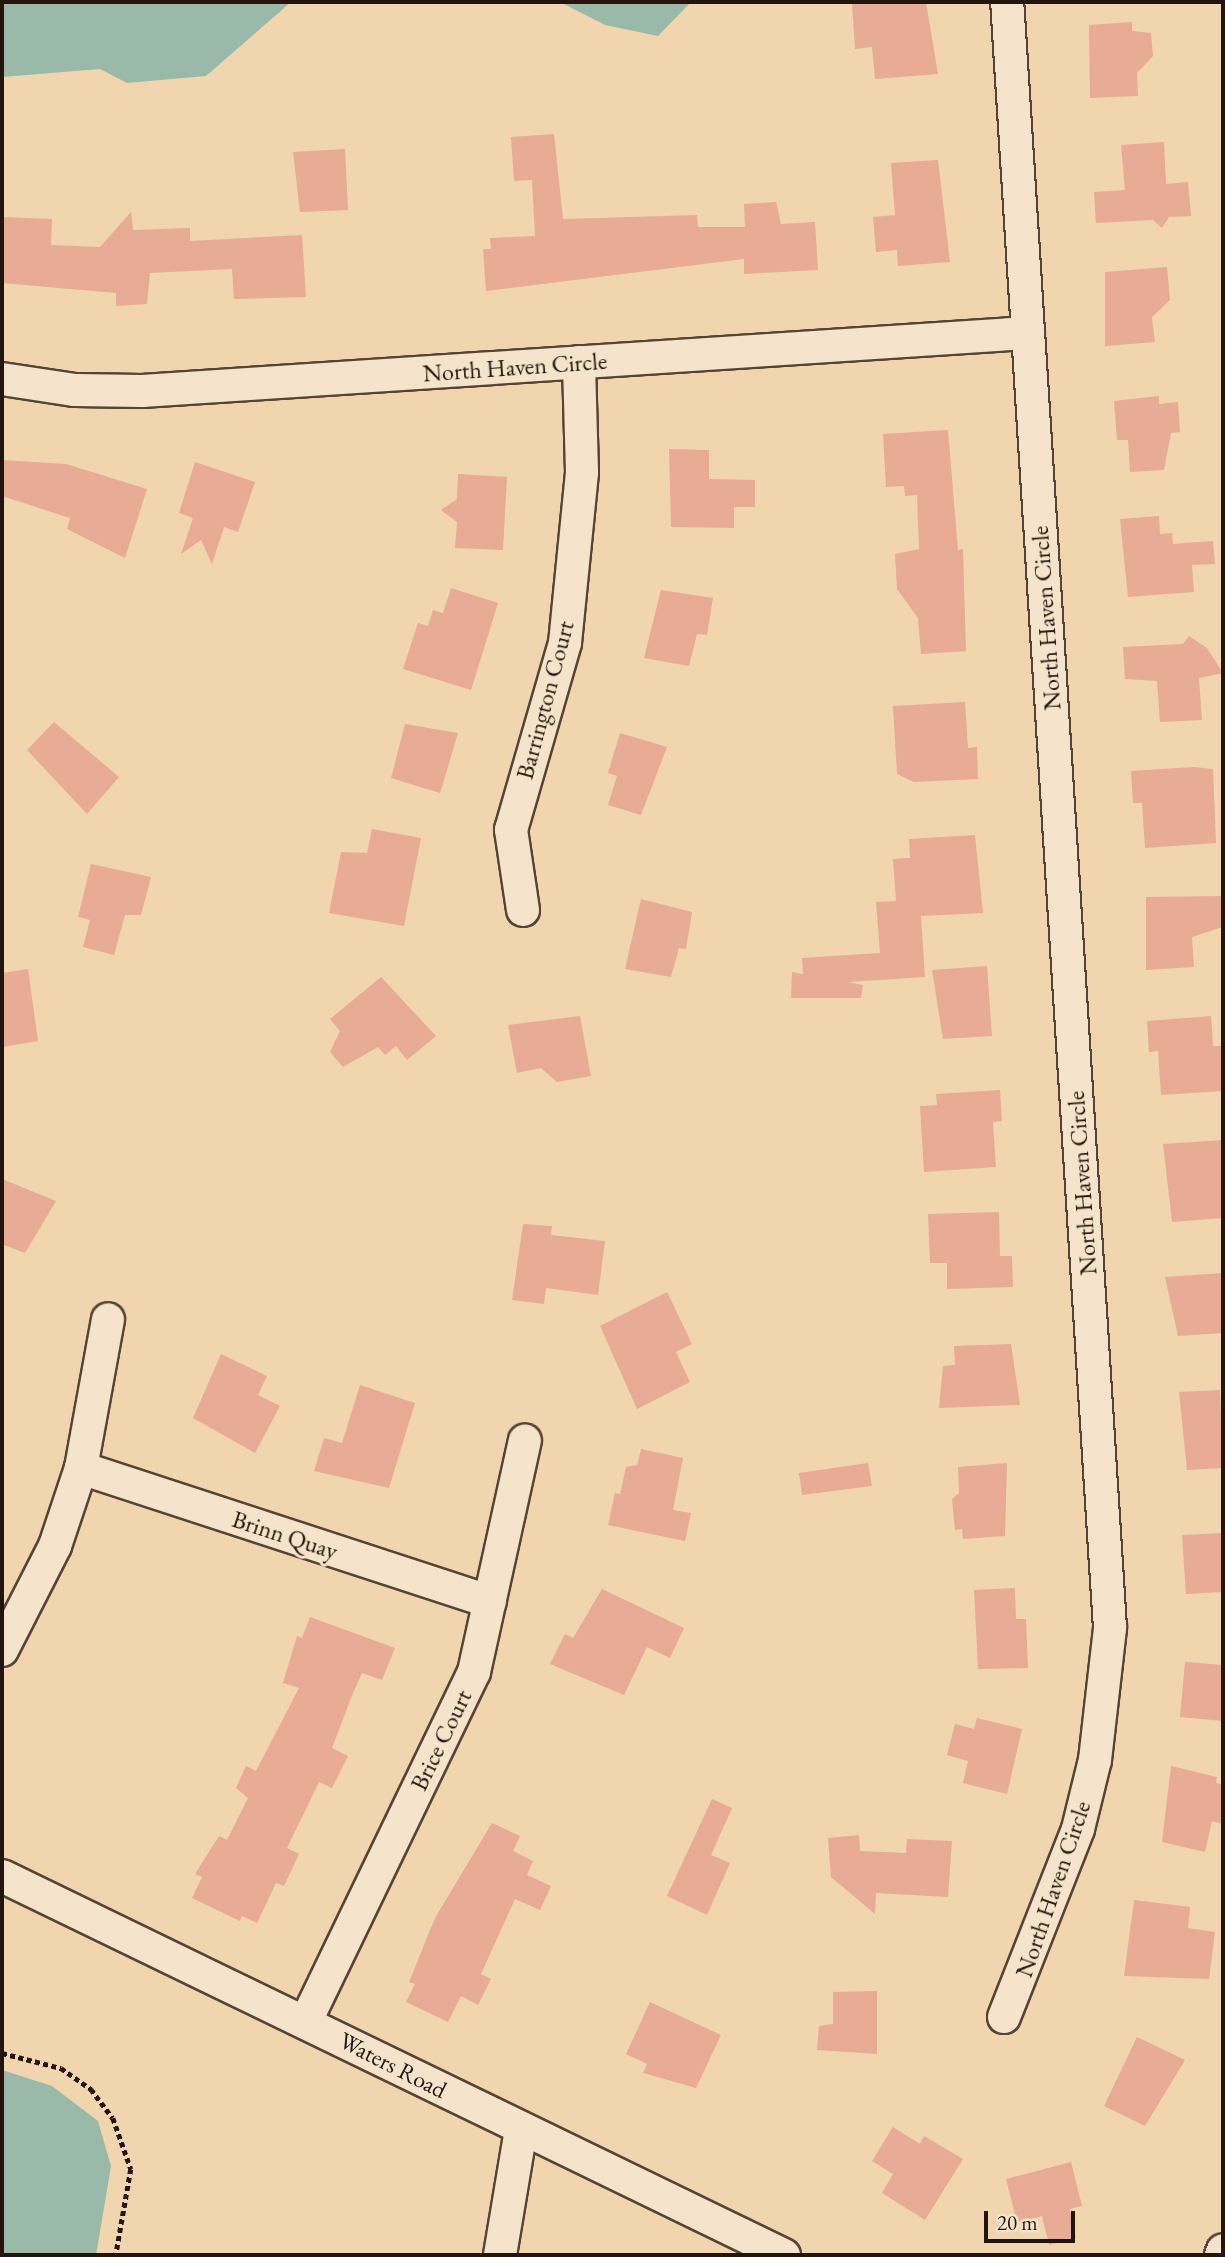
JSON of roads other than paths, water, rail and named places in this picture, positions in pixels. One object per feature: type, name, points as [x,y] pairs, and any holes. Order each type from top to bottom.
[{"type":"street","name":"North Haven Circle","points":[[1004,2017],[1078,1829],[1097,1747],[1110,1628],[1007,2]]},
{"type":"street","name":"North Haven Circle","points":[[2,379],[75,390],[142,391],[1028,333]]},
{"type":"street","name":"Barrington Court","points":[[523,910],[511,830],[565,643],[582,472],[579,362]]},
{"type":"street","points":[[2,1650],[55,1546],[81,1468],[108,1319]]},
{"type":"street","name":"Brice Court","points":[[306,2021],[474,1672],[525,1441]]},
{"type":"street","name":"Brinn Quay","points":[[81,1468],[489,1602]]},
{"type":"street","name":"Waters Road","points":[[2,1876],[306,2021],[521,2130],[784,2255]]},
{"type":"street","points":[[500,2255],[521,2130]]},
{"type":"street","points":[[1221,2255],[1223,2249]]}]
